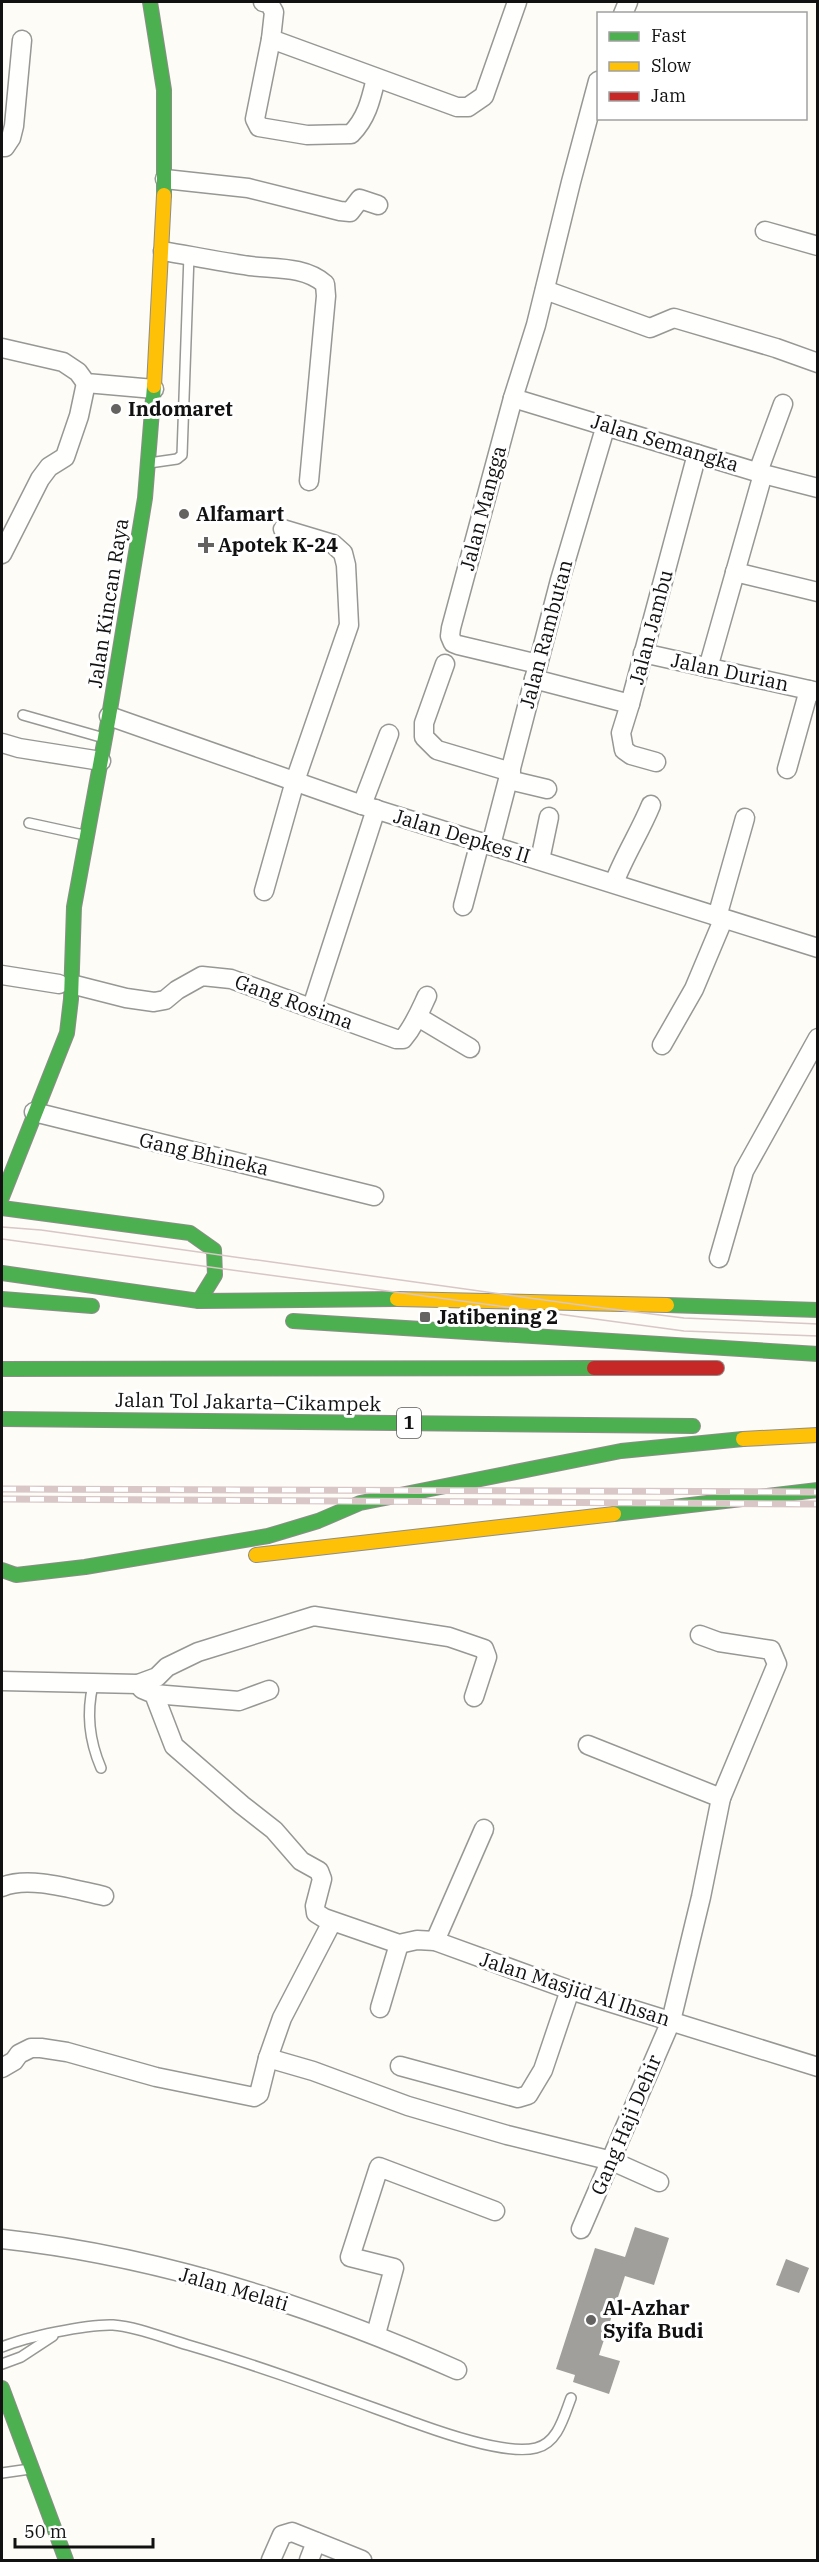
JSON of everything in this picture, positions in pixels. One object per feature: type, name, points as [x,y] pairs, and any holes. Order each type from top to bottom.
[{"type":"main road","name":"Jalan Kincan Raya","points":[[2,1197],[67,1033],[65,984],[74,907],[144,509],[163,251],[165,179],[164,90],[150,2]]},
{"type":"main road","points":[[2,1208],[190,1233],[214,1250],[215,1275],[199,1300]]},
{"type":"main road","points":[[2,1273],[199,1300],[455,1299],[818,1310]]},
{"type":"main road","points":[[2,1299],[105,1307]]},
{"type":"main road","points":[[278,1320],[818,1354]]},
{"type":"main road","name":"Jalan Tol Jakarta–Cikampek","points":[[2,1369],[733,1368]]},
{"type":"main road","name":"Jalan Tol Jakarta–Cikampek","points":[[2,1419],[818,1427]]},
{"type":"main road","points":[[2,1570],[16,1575],[85,1567],[268,1536],[318,1521],[360,1503],[621,1451],[764,1437],[818,1435]]},
{"type":"main road","points":[[238,1557],[818,1490]]},
{"type":"main road","points":[[85,1567],[192,1563]]},
{"type":"main road","points":[[2,2388],[66,2560]]},
{"type":"street","points":[[263,2],[269,3],[274,12],[255,119],[259,127],[307,135],[351,134],[361,123],[369,106],[376,78]]},
{"type":"street","points":[[271,39],[457,107],[468,107],[484,96],[517,2]]},
{"type":"street","points":[[2,147],[5,147],[11,138],[14,126],[22,40]]},
{"type":"street","name":"Jalan Mangga","points":[[536,672],[453,643],[450,636],[597,85]]},
{"type":"street","points":[[165,179],[248,188],[340,211],[350,212],[360,199],[378,205]]},
{"type":"street","points":[[765,231],[818,246]]},
{"type":"street","points":[[163,251],[250,266],[295,270],[317,277],[325,284],[326,296],[309,481]]},
{"type":"street","points":[[544,290],[650,328],[674,318],[818,363]]},
{"type":"street","points":[[2,348],[63,362],[78,372],[86,383],[154,389]]},
{"type":"street","points":[[2,554],[40,479],[49,467],[65,457],[76,426],[86,383]]},
{"type":"street","name":"Jalan Semangka","points":[[513,398],[606,424],[760,473],[818,488]]},
{"type":"street","points":[[708,668],[760,473],[783,404]]},
{"type":"street","name":"Jalan Rambutan","points":[[463,906],[510,776],[560,580],[606,424]]},
{"type":"street","name":"Jalan Jambu","points":[[536,672],[630,704],[697,454]]},
{"type":"street","points":[[264,891],[295,781],[347,634],[349,611],[343,553],[333,544],[283,529]]},
{"type":"street","points":[[735,572],[818,592]]},
{"type":"street","name":"Jalan Durian","points":[[643,653],[813,691]]},
{"type":"street","points":[[445,664],[424,723],[424,737],[437,750],[547,789]]},
{"type":"street","points":[[787,769],[813,691]]},
{"type":"street","points":[[630,704],[620,740],[624,750],[631,755],[656,762]]},
{"type":"street","name":"Jalan Depkes II","points":[[109,716],[369,807],[818,948]]},
{"type":"street","points":[[312,1007],[389,734]]},
{"type":"street","points":[[2,742],[19,748],[101,761]]},
{"type":"street","points":[[614,883],[651,804]]},
{"type":"street","points":[[540,860],[549,818]]},
{"type":"street","points":[[662,1045],[694,989],[720,918],[745,818]]},
{"type":"street","name":"Gang Rosima","points":[[2,975],[65,984],[154,1002],[165,1000],[177,990],[202,976],[217,976],[312,1007],[396,1039],[403,1039],[418,1017],[427,996]]},
{"type":"street","points":[[418,1017],[470,1048]]},
{"type":"street","points":[[719,1258],[744,1171],[818,1038]]},
{"type":"street","name":"Gang Bhineka","points":[[34,1112],[374,1196]]},
{"type":"street","points":[[2,1681],[138,1684],[157,1677],[167,1667],[198,1652],[314,1616],[449,1637],[484,1649],[487,1657],[474,1696]]},
{"type":"street","name":"Gang Haji Dehir","points":[[581,2229],[671,2021],[701,1897],[721,1798],[777,1664],[771,1650],[719,1642],[700,1635]]},
{"type":"street","points":[[138,1684],[142,1689],[154,1694],[239,1701],[269,1690]]},
{"type":"street","points":[[2,2068],[14,2061],[19,2054],[41,2048],[67,2052],[156,2077],[254,2097],[259,2094],[268,2058],[282,2018],[332,1922],[316,1913],[315,1906],[322,1880],[318,1871],[301,1861],[274,1830],[174,1746],[154,1694]]},
{"type":"street","points":[[588,1745],[721,1798]]},
{"type":"street","points":[[435,1941],[484,1829]]},
{"type":"street","points":[[2,1887],[8,1884],[35,1882],[104,1896]]},
{"type":"street","name":"Jalan Masjid Al Ihsan","points":[[332,1922],[399,1944],[417,1940],[435,1941],[570,1990],[818,2067]]},
{"type":"street","points":[[380,2008],[399,1944]]},
{"type":"street","points":[[400,2066],[518,2098],[528,2095],[543,2070],[570,1990]]},
{"type":"street","points":[[268,2058],[313,2071],[419,2109],[612,2161],[659,2182]]},
{"type":"street","points":[[376,2334],[394,2268],[350,2257],[379,2167],[495,2211]]},
{"type":"street","name":"Jalan Melati","points":[[2,2239],[113,2256],[280,2301],[376,2334],[458,2370]]},
{"type":"street","points":[[271,2560],[282,2535],[292,2532],[362,2560]]},
{"type":"street","points":[[309,2560],[316,2542]]},
{"type":"lane","points":[[148,463],[177,459],[182,455],[189,255]]},
{"type":"lane","points":[[23,716],[105,738]]},
{"type":"lane","points":[[29,824],[86,836]]},
{"type":"lane","points":[[2,1575],[16,1575]]},
{"type":"lane","points":[[93,1684],[88,1711],[91,1738],[100,1768]]},
{"type":"lane","points":[[2,2347],[17,2340],[102,2325],[129,2328],[255,2365],[456,2437],[519,2450],[538,2448],[553,2438],[563,2421],[571,2398]]},
{"type":"lane","points":[[2,2364],[21,2357],[57,2333]]},
{"type":"lane","points":[[2,2473],[32,2468]]},
{"type":"building","name":"Al-Azhar Syifa Budi","points":[[635,2227],[669,2238],[654,2285],[625,2276],[599,2355],[620,2361],[609,2394],[573,2382],[575,2375],[556,2369],[595,2248],[625,2257]]},
{"type":"building","points":[[786,2259],[809,2268],[799,2293],[776,2285]]},
{"type":"tram line","points":[[2,1227],[41,1230],[684,1318],[818,1324]]},
{"type":"tram line","points":[[2,1239],[684,1331],[818,1336]]},
{"type":"railway","points":[[2,1489],[818,1492]]},
{"type":"railway","points":[[2,1499],[818,1504]]},
{"type":"traffic: fast","points":[[150,2],[164,90],[164,195]]},
{"type":"traffic: fast","points":[[2,1197],[67,1033],[71,999],[74,907],[109,716],[145,498],[154,386]]},
{"type":"traffic: fast","points":[[2,1208],[190,1233],[214,1250],[215,1275],[199,1301]]},
{"type":"traffic: fast","points":[[2,1273],[199,1301],[397,1299]]},
{"type":"traffic: fast","points":[[2,1299],[92,1306]]},
{"type":"traffic: fast","points":[[667,1305],[818,1310]]},
{"type":"traffic: fast","points":[[293,1321],[818,1354]]},
{"type":"traffic: fast","points":[[2,1369],[594,1368]]},
{"type":"traffic: fast","points":[[2,1419],[693,1426]]},
{"type":"traffic: fast","points":[[2,1570],[16,1575],[85,1567],[268,1536],[318,1521],[360,1503],[621,1451],[743,1439]]},
{"type":"traffic: fast","points":[[614,1514],[818,1490]]},
{"type":"traffic: fast","points":[[2,2388],[66,2560]]},
{"type":"traffic: slow","points":[[154,386],[164,195]]},
{"type":"traffic: slow","points":[[397,1299],[667,1305]]},
{"type":"traffic: slow","points":[[743,1439],[818,1435]]},
{"type":"traffic: slow","points":[[256,1555],[614,1514]]},
{"type":"traffic: jam","points":[[594,1368],[717,1368]]},
{"type":"place","name":"Indomaret","points":[[116,409]]},
{"type":"place","name":"Alfamart","points":[[184,514]]},
{"type":"place","name":"Apotek K-24","points":[[206,545]]},
{"type":"place","name":"Jatibening 2","points":[[425,1317]]},
{"type":"place","name":"Al-Azhar Syifa Budi","points":[[591,2320]]}]
